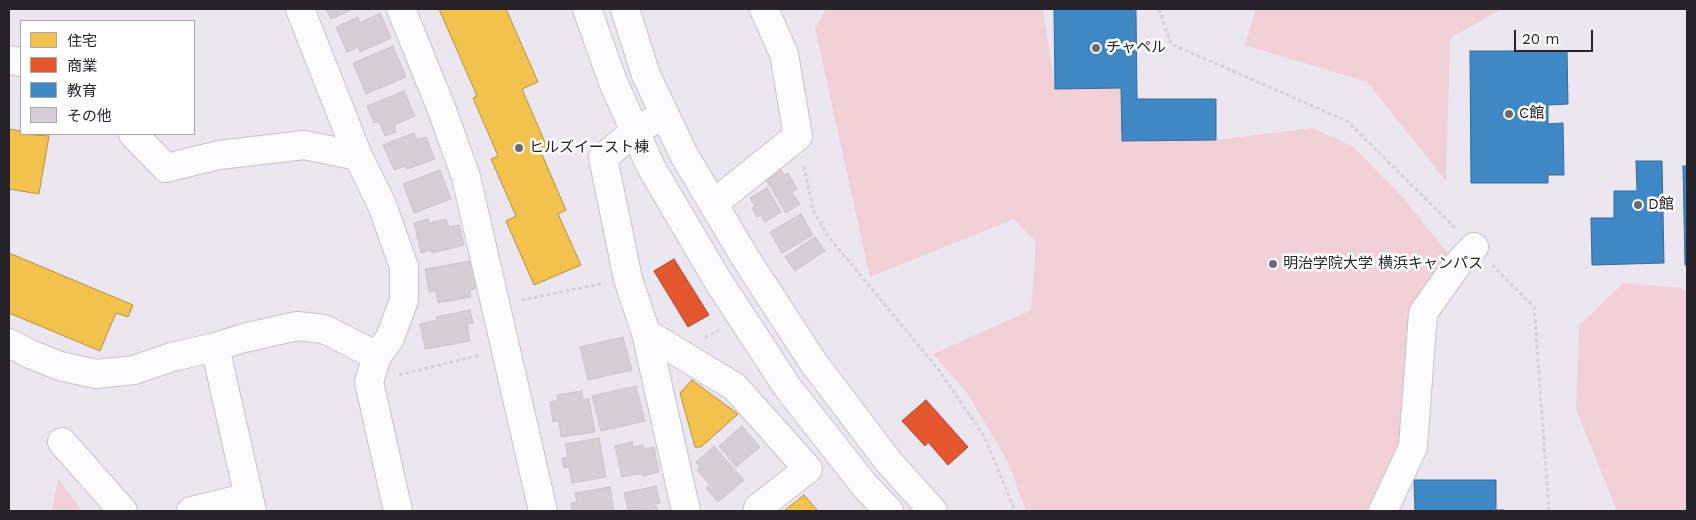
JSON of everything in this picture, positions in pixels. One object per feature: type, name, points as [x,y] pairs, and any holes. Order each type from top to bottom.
[{"type":"street","points":[[300,9],[358,156],[382,205],[404,267],[404,300],[390,338],[377,356],[369,382],[398,511]]},
{"type":"street","points":[[401,9],[442,110],[466,177],[543,511]]},
{"type":"street","points":[[587,9],[613,82],[651,167],[718,281],[788,388],[865,486],[889,511]]},
{"type":"street","points":[[625,9],[646,75],[684,155],[746,259],[814,362],[888,461],[933,511]]},
{"type":"street","points":[[713,204],[798,136],[784,54],[764,9]]},
{"type":"street","points":[[665,115],[636,130],[604,158],[628,278],[646,333],[686,511]]},
{"type":"street","points":[[134,135],[166,168],[219,155],[304,145],[358,156]]},
{"type":"street","points":[[1383,511],[1413,447],[1423,313],[1457,265],[1474,247]]},
{"type":"street","points":[[9,343],[60,366],[96,374],[134,370],[172,357],[297,326],[324,329],[377,356]]},
{"type":"street","points":[[646,333],[682,353],[735,387],[808,469],[758,508],[760,511]]},
{"type":"street","points":[[190,511],[250,504],[215,347]]},
{"type":"street","points":[[62,442],[123,511]]},
{"type":"path","points":[[1159,9],[1171,44],[1347,121],[1534,307],[1549,511]]},
{"type":"path","points":[[798,136],[813,210],[828,236],[938,369],[984,436],[1016,511]]},
{"type":"path","points":[[496,305],[628,278]]},
{"type":"path","points":[[682,353],[740,316]]},
{"type":"path","points":[[369,382],[506,349]]},
{"type":"shaded area","points":[[826,9],[1043,9],[1055,89],[1121,88],[1122,141],[1216,140],[1312,128],[1353,146],[1405,200],[1457,265],[1423,313],[1413,447],[1383,511],[1026,511],[1008,462],[967,393],[933,354],[1031,310],[1036,242],[1014,219],[870,277],[815,28]]},
{"type":"shaded area","points":[[1256,9],[1502,9],[1450,38],[1446,181],[1367,82],[1245,45]]},
{"type":"shaded area","points":[[1623,283],[1682,288],[1687,292],[1687,511],[1617,511],[1576,409],[1579,325]]},
{"type":"shaded area","points":[[58,478],[82,511],[52,511]]},
{"type":"building: 住宅","name":"ヒルズイースト棟","points":[[439,9],[506,9],[538,82],[522,89],[547,147],[540,150],[566,210],[558,214],[581,265],[534,285],[506,221],[516,216],[491,159],[498,156],[473,98],[477,96]]},
{"type":"building: 住宅","points":[[9,129],[20,131],[20,135],[49,136],[39,194],[9,189]]},
{"type":"building: 住宅","points":[[9,253],[133,305],[128,317],[116,313],[100,351],[9,313]]},
{"type":"building: 住宅","points":[[692,380],[738,414],[701,447],[695,447],[680,393]]},
{"type":"building: 住宅","points":[[804,495],[818,511],[784,511]]},
{"type":"building: 商業","points":[[674,259],[709,315],[688,327],[654,271]]},
{"type":"building: 商業","points":[[926,400],[968,447],[948,465],[928,442],[925,446],[902,421]]},
{"type":"building: 教育","name":"チャペル","points":[[1054,9],[1136,9],[1137,99],[1216,99],[1216,140],[1122,141],[1121,88],[1055,89]]},
{"type":"building: 教育","name":"C館","points":[[1470,51],[1567,51],[1568,104],[1548,105],[1548,124],[1563,123],[1564,175],[1548,175],[1548,183],[1471,183]]},
{"type":"building: 教育","name":"D館","points":[[1636,161],[1662,161],[1664,263],[1592,265],[1591,218],[1614,218],[1614,191],[1637,191]]},
{"type":"building: 教育","points":[[1683,166],[1687,166],[1687,265],[1685,265]]},
{"type":"building: 教育","points":[[1414,480],[1496,480],[1496,510],[1504,511],[1415,511]]},
{"type":"building: その他","points":[[326,9],[354,9],[331,19]]},
{"type":"building: その他","points":[[380,13],[391,38],[360,52],[358,47],[347,52],[336,27],[358,17],[360,23]]},
{"type":"building: その他","points":[[393,46],[406,77],[366,94],[353,63]]},
{"type":"building: その他","points":[[404,91],[415,116],[394,125],[396,132],[385,136],[379,121],[374,123],[367,106]]},
{"type":"building: その他","points":[[414,133],[417,140],[426,137],[435,159],[407,169],[405,166],[394,170],[383,145]]},
{"type":"building: その他","points":[[780,169],[784,175],[788,173],[797,189],[792,192],[800,204],[786,213],[765,178]]},
{"type":"building: その他","points":[[440,170],[451,199],[414,213],[403,184]]},
{"type":"building: その他","points":[[767,188],[781,212],[765,222],[761,215],[757,217],[752,208],[755,206],[750,198]]},
{"type":"building: その他","points":[[801,214],[813,235],[782,253],[770,232]]},
{"type":"building: その他","points":[[428,219],[429,223],[446,219],[449,227],[459,225],[464,245],[432,253],[432,250],[421,253],[414,223]]},
{"type":"building: その他","points":[[815,237],[825,251],[795,271],[785,257]]},
{"type":"building: その他","points":[[471,261],[476,288],[470,290],[471,297],[438,303],[436,291],[429,292],[425,269]]},
{"type":"building: その他","points":[[470,310],[473,323],[467,324],[470,341],[425,349],[420,324],[437,320],[436,317]]},
{"type":"building: その他","points":[[623,337],[632,370],[588,380],[580,347]]},
{"type":"building: その他","points":[[636,386],[645,421],[601,431],[592,396]]},
{"type":"building: その他","points":[[582,391],[583,400],[589,399],[595,432],[561,437],[559,421],[553,422],[550,402],[558,401],[557,395]]},
{"type":"building: その他","points":[[742,426],[760,447],[736,467],[719,446]]},
{"type":"building: その他","points":[[599,438],[606,477],[572,483],[569,467],[564,468],[562,458],[568,457],[565,444]]},
{"type":"building: その他","points":[[632,442],[633,447],[643,445],[644,449],[654,447],[659,472],[643,476],[642,473],[622,477],[615,446]]},
{"type":"building: その他","points":[[714,446],[744,480],[718,502],[706,488],[710,485],[697,470],[700,467],[696,462]]},
{"type":"building: その他","points":[[656,486],[660,503],[628,510],[624,493]]},
{"type":"building: その他","points":[[610,487],[614,511],[572,511],[571,503],[577,502],[575,493]]},
{"type":"building: その他","points":[[656,506],[658,511],[629,511]]},
{"type":"place","name":"チャペル","points":[[1096,48]]},
{"type":"place","name":"C館","points":[[1509,114]]},
{"type":"place","name":"ヒルズイースト棟","points":[[519,148]]},
{"type":"place","name":"D館","points":[[1638,205]]},
{"type":"place","name":"明治学院大学 横浜キャンパス","points":[[1273,264]]}]
